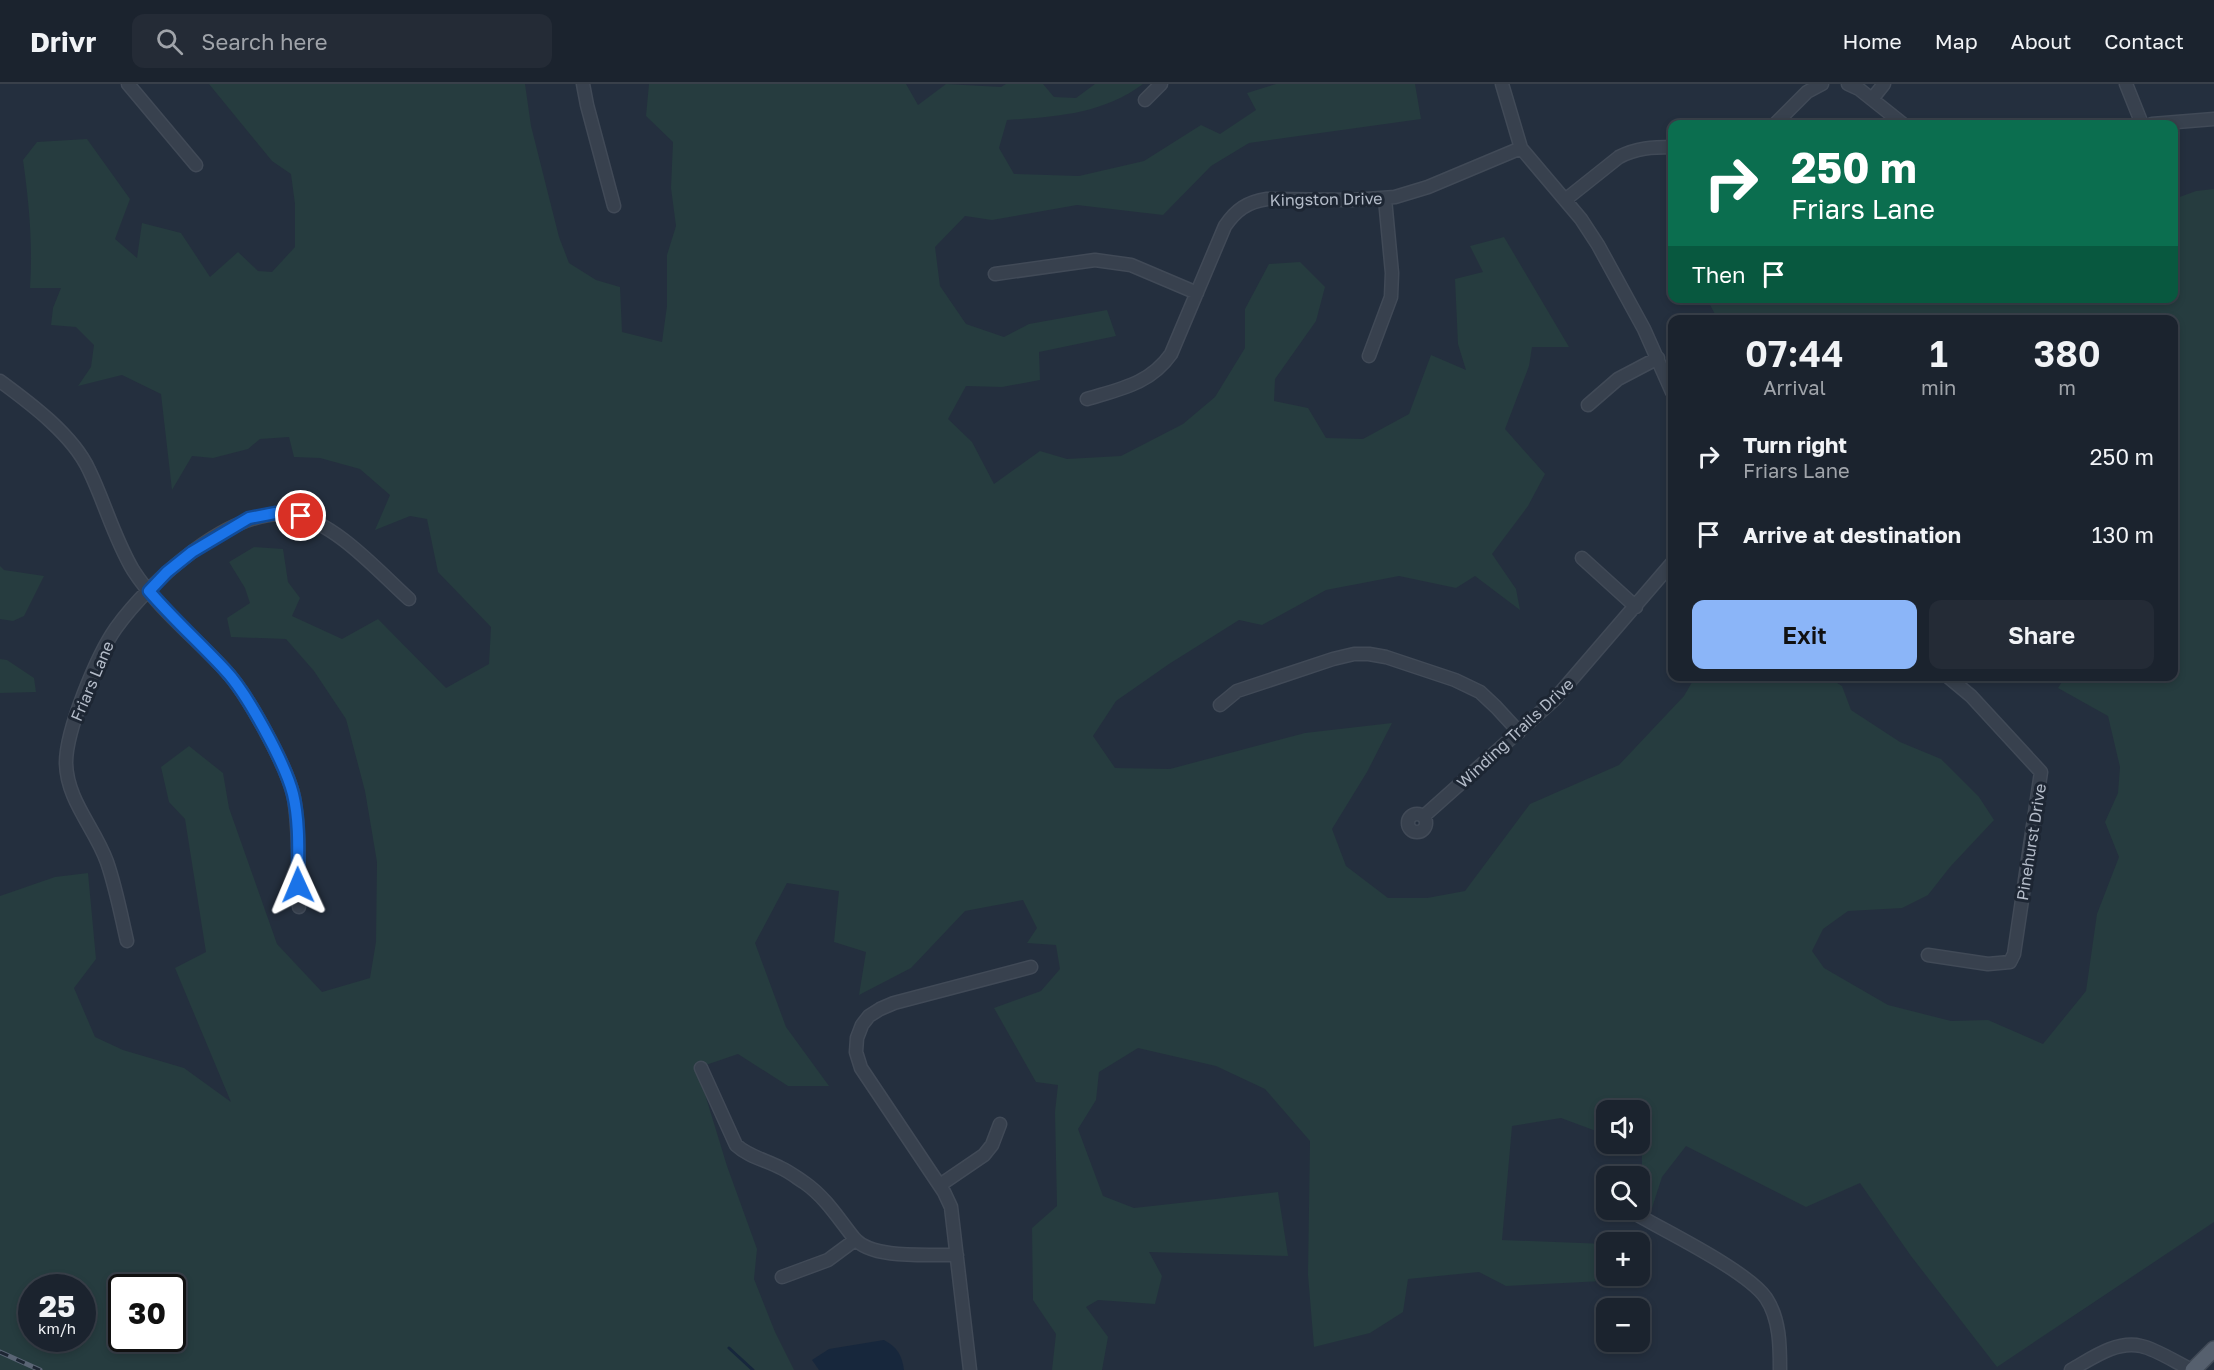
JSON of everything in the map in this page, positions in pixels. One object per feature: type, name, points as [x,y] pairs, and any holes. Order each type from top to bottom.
[{"type":"main road","points":[[2192,1370],[2214,1349]]},
{"type":"street","points":[[128,84],[196,165]]},
{"type":"street","points":[[583,84],[614,206]]},
{"type":"street","points":[[1144,100],[1161,84]]},
{"type":"street","points":[[1502,84],[1521,148],[1565,200],[1598,245],[1658,358],[1668,382]]},
{"type":"street","points":[[1779,120],[1807,92],[1822,84]]},
{"type":"street","points":[[1848,84],[1872,99],[1898,120]]},
{"type":"street","points":[[1872,99],[1884,84]]},
{"type":"street","points":[[2126,84],[2140,120]]},
{"type":"street","points":[[2178,122],[2214,119]]},
{"type":"street","points":[[1565,200],[1627,152],[1640,148],[1668,147]]},
{"type":"street","name":"Kingston Drive","points":[[1087,399],[1141,382],[1160,369],[1171,354],[1225,226],[1239,208],[1255,201],[1268,199],[1385,199],[1428,186],[1521,148]]},
{"type":"street","points":[[1369,356],[1391,297],[1392,273],[1385,199]]},
{"type":"street","points":[[994,274],[1095,260],[1131,266],[1197,293]]},
{"type":"street","points":[[1588,405],[1618,379],[1658,358]]},
{"type":"street","points":[[0,381],[59,431],[81,455],[89,469],[116,540],[134,571],[164,609],[236,683],[246,697],[291,786],[297,820],[299,907]]},
{"type":"street","name":"Friars Lane","points":[[127,941],[107,863],[71,795],[66,761],[68,741],[102,650],[117,627],[167,572],[192,552],[249,518],[275,513],[301,516],[332,532],[409,598]]},
{"type":"street","points":[[1582,558],[1636,607]]},
{"type":"street","name":"Winding Trails Drive","points":[[1424,816],[1566,688],[1668,568]]},
{"type":"street","points":[[1220,705],[1237,691],[1333,659],[1354,654],[1369,654],[1386,657],[1455,680],[1480,692],[1519,732]]},
{"type":"street","name":"Pinehurst Drive","points":[[1928,955],[1988,964],[2010,962],[2014,954],[2041,772],[1971,696],[1963,681]]},
{"type":"street","points":[[970,1370],[951,1207],[940,1185],[861,1068],[856,1052],[857,1038],[862,1025],[869,1016],[894,1004],[1031,967]]},
{"type":"street","points":[[700,1068],[736,1145],[744,1153],[783,1168],[809,1186],[834,1209],[855,1240],[867,1249],[885,1253],[957,1255]]},
{"type":"street","points":[[940,1185],[984,1155],[992,1145],[1000,1124]]},
{"type":"street","points":[[1646,1220],[1704,1253],[1747,1280],[1760,1291],[1776,1319],[1780,1370]]},
{"type":"street","points":[[782,1278],[828,1260],[855,1240]]},
{"type":"street","points":[[2071,1370],[2109,1350],[2131,1345],[2142,1346],[2192,1370]]},
{"type":"green space","points":[[209,84],[525,84],[531,126],[559,237],[569,263],[596,280],[620,287],[622,332],[662,342],[667,306],[667,255],[676,226],[671,188],[673,142],[646,116],[649,84],[906,84],[918,105],[946,84],[1001,87],[1006,84],[1043,84],[1054,97],[1076,98],[1095,84],[1143,84],[1112,102],[1095,108],[1061,115],[1007,120],[999,148],[1014,174],[1079,176],[1144,161],[1201,125],[1220,134],[1256,110],[1247,93],[1276,84],[1415,84],[1421,119],[1249,143],[1211,166],[1163,215],[1077,205],[992,220],[965,216],[935,247],[940,286],[966,324],[1004,337],[1029,324],[1107,310],[1116,336],[1039,352],[1040,380],[1002,387],[966,386],[948,419],[972,442],[994,484],[1040,451],[1067,459],[1121,456],[1183,424],[1215,397],[1245,348],[1245,309],[1269,264],[1300,262],[1325,287],[1316,321],[1275,379],[1274,401],[1308,408],[1326,438],[1363,439],[1409,414],[1431,355],[1466,370],[1458,344],[1455,279],[1483,272],[1470,246],[1504,237],[1569,347],[1532,347],[1529,366],[1505,429],[1545,474],[1528,506],[1492,554],[1516,589],[1520,610],[1475,576],[1456,588],[1399,576],[1326,590],[1262,625],[1239,620],[1116,701],[1093,736],[1115,768],[1170,769],[1305,733],[1392,723],[1367,772],[1332,829],[1346,866],[1388,898],[1427,898],[1465,891],[1530,804],[1619,765],[1684,696],[1693,681],[1834,681],[1842,686],[1851,710],[1900,742],[1941,759],[1979,797],[1994,820],[1950,867],[1928,895],[1902,908],[1848,911],[1823,929],[1812,951],[1824,968],[1888,1005],[1951,1021],[1988,1020],[2043,1044],[2086,991],[2097,914],[2119,857],[2105,822],[2118,793],[2120,767],[2108,716],[2058,688],[2062,681],[2178,681],[2178,315],[1715,315],[1709,303],[2178,303],[2178,198],[2196,191],[2214,189],[2214,1222],[1997,1367],[1911,1256],[1860,1183],[1806,1207],[1686,1146],[1662,1177],[1652,1208],[1650,1207],[1650,1166],[1642,1166],[1642,1154],[1650,1154],[1650,1100],[1596,1100],[1596,1131],[1561,1118],[1512,1126],[1502,1240],[1596,1244],[1596,1281],[1506,1286],[1479,1272],[1408,1279],[1403,1312],[1370,1333],[1314,1347],[1308,1275],[1310,1141],[1265,1089],[1216,1066],[1138,1048],[1099,1072],[1096,1100],[1078,1129],[1103,1196],[1134,1208],[1278,1192],[1288,1256],[1149,1252],[1162,1276],[1155,1304],[1098,1300],[1086,1307],[1108,1337],[1102,1370],[1052,1370],[1056,1334],[1033,1300],[1032,1228],[1057,1206],[1055,1112],[1058,1085],[1036,1082],[994,1008],[1041,991],[1060,969],[1056,945],[1027,943],[1037,928],[1023,900],[965,911],[911,968],[859,995],[866,952],[834,942],[839,891],[787,883],[755,943],[786,1027],[829,1086],[788,1086],[738,1054],[697,1068],[727,1166],[757,1249],[754,1279],[775,1332],[794,1370],[0,1370],[0,896],[55,877],[88,873],[96,959],[74,988],[95,1037],[123,1050],[184,1068],[231,1102],[175,968],[206,952],[185,819],[169,802],[161,767],[189,746],[223,773],[229,808],[277,944],[322,992],[370,978],[376,942],[377,862],[365,791],[346,719],[314,671],[286,639],[231,637],[227,618],[250,603],[245,588],[229,562],[254,547],[283,549],[288,582],[300,598],[292,616],[342,639],[378,619],[446,688],[489,664],[491,627],[438,572],[427,519],[410,516],[375,530],[390,495],[360,469],[320,458],[294,457],[289,437],[260,439],[248,449],[213,458],[192,456],[172,490],[161,394],[122,375],[78,386],[91,367],[94,345],[76,327],[51,325],[53,308],[61,288],[30,288],[30,224],[23,160],[37,142],[87,139],[130,199],[115,239],[137,258],[142,223],[181,233],[210,277],[238,252],[258,271],[272,272],[295,247],[295,204],[291,174],[272,161]]},
{"type":"green space","points":[[0,566],[4,570],[44,576],[24,616],[13,621],[0,619]]},
{"type":"green space","points":[[0,659],[7,660],[34,678],[36,692],[0,693]]},
{"type":"water","points":[[884,1340],[898,1352],[904,1370],[819,1370],[812,1360],[829,1349]]},
{"type":"waterway","points":[[729,1348],[753,1370]]},
{"type":"railway","points":[[0,1352],[40,1370]]},
{"type":"route","points":[[298,885],[297,820],[293,795],[273,749],[246,697],[236,683],[149,591],[167,572],[192,552],[249,518],[275,513],[301,516]]}]
